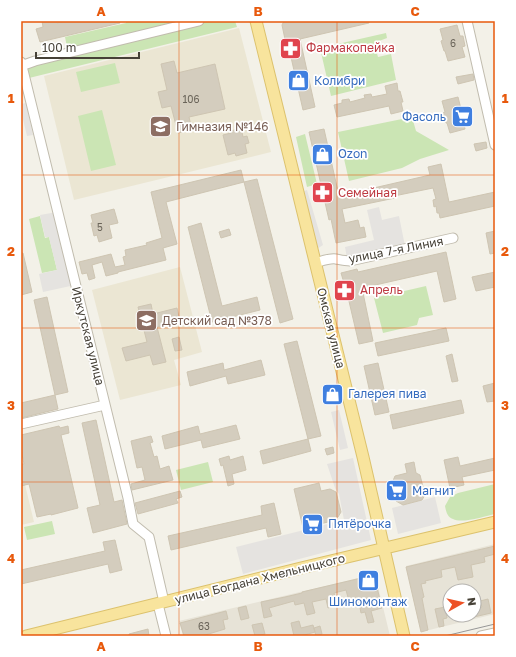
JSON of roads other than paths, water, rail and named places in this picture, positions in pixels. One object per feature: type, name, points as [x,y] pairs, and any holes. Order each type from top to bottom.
[{"type":"main road","name":"Омская улица","points":[[256,21],[362,455],[404,636]]},
{"type":"main road","name":"улица Богдана Хмельницкого","points":[[26,636],[495,522]]},
{"type":"street","points":[[21,64],[199,21]]},
{"type":"street","points":[[467,21],[495,145]]},
{"type":"street","name":"Иркутская улица","points":[[21,64],[133,524],[149,537],[166,636]]},
{"type":"street","name":"улица 7-я Линия","points":[[315,263],[331,259],[350,261],[453,238]]},
{"type":"street","points":[[21,424],[105,405]]},
{"type":"street","points":[[481,636],[495,633]]},
{"type":"tram line","points":[[445,636],[495,624]]},
{"type":"place","name":"Фармакопейка","points":[[291,48]]},
{"type":"place","name":"Колибри","points":[[298,81]]},
{"type":"place","name":"Фасоль","points":[[462,117]]},
{"type":"place","name":"Гимназия №146","points":[[161,127]]},
{"type":"place","name":"Ozon","points":[[322,154]]},
{"type":"place","name":"Семейная","points":[[323,193]]},
{"type":"place","name":"Апрель","points":[[344,290]]},
{"type":"place","name":"Детский сад №378","points":[[147,321]]},
{"type":"place","name":"Галерея пива","points":[[332,394]]},
{"type":"place","name":"Магнит","points":[[396,491]]},
{"type":"place","name":"Пятёрочка","points":[[312,524]]},
{"type":"place","name":"Шиномонтаж","points":[[368,581]]}]
